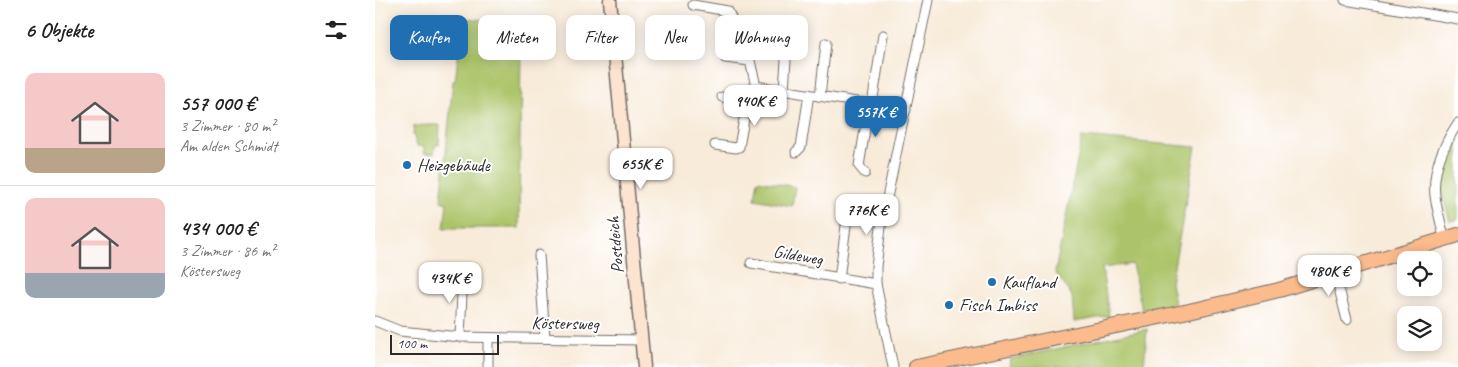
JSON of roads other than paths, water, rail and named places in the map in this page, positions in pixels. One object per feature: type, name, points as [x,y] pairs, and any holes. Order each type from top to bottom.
[{"type":"main road","name":"Postdeich","points":[[609,0],[644,367]]},
{"type":"main road","points":[[916,367],[1189,311],[1279,290],[1334,270],[1458,235]]},
{"type":"street","points":[[893,367],[876,284],[878,244],[928,0]]},
{"type":"street","points":[[1345,0],[1458,19]]},
{"type":"street","points":[[693,5],[728,11],[750,61],[756,86]]},
{"type":"street","points":[[865,173],[859,166],[868,111],[872,104],[883,35]]},
{"type":"street","points":[[820,96],[826,43]]},
{"type":"street","points":[[742,60],[750,61]]},
{"type":"street","points":[[783,90],[786,60]]},
{"type":"street","points":[[715,145],[739,147],[749,91],[756,86],[906,110]]},
{"type":"street","points":[[797,152],[801,147],[809,94]]},
{"type":"street","points":[[722,97],[747,101]]},
{"type":"street","points":[[1444,239],[1435,196],[1436,170],[1444,144],[1458,123]]},
{"type":"street","name":"Gildeweg","points":[[839,278],[849,203],[885,209]]},
{"type":"street","points":[[539,255],[545,338]]},
{"type":"street","name":"Gildeweg","points":[[751,263],[876,284]]},
{"type":"street","points":[[1334,270],[1347,320]]},
{"type":"street","points":[[460,337],[463,273]]},
{"type":"street","name":"Köstersweg","points":[[375,321],[400,331],[460,337],[641,340]]},
{"type":"street","points":[[488,338],[488,367]]},
{"type":"place","name":"Heizgebäude","points":[[407,165]]},
{"type":"place","name":"Kaufland","points":[[992,282]]},
{"type":"place","name":"Fisch Imbiss","points":[[949,305]]}]
